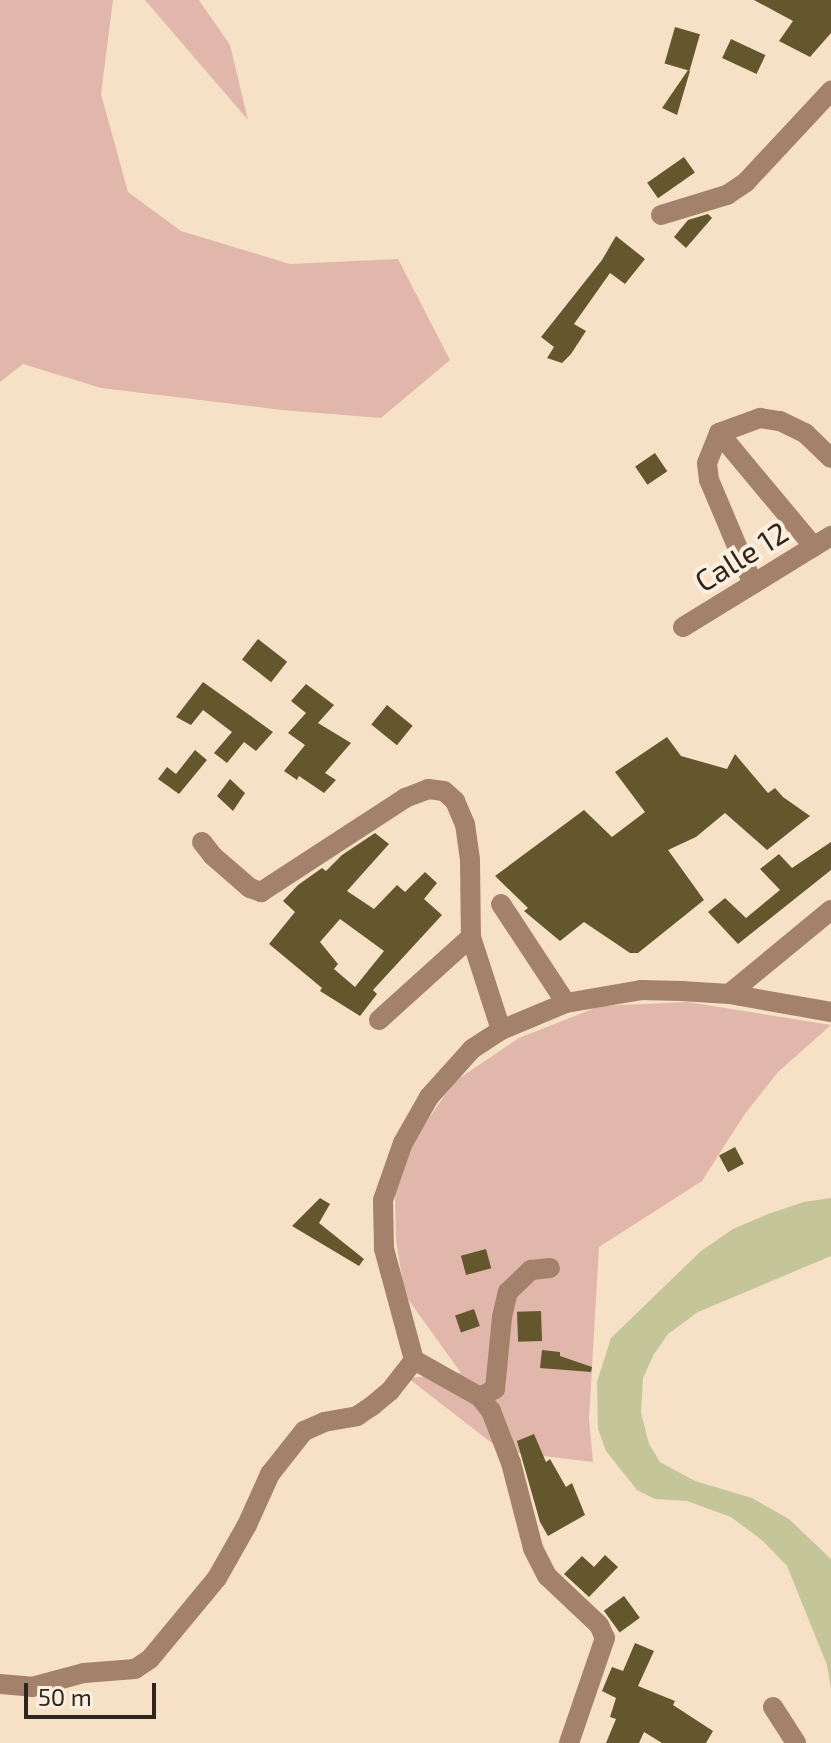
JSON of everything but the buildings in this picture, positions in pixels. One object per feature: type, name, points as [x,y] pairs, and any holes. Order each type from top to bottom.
[{"type":"street","points":[[661,215],[727,195],[746,182],[831,91]]},
{"type":"street","points":[[753,584],[709,480],[707,463],[719,433],[760,418],[780,421],[805,433],[831,458]]},
{"type":"street","points":[[719,433],[822,541]]},
{"type":"street","name":"Calle 12","points":[[683,627],[822,541]]},
{"type":"street","points":[[202,842],[213,856],[250,888],[261,892],[405,798],[428,789],[444,791],[455,801],[465,824],[470,860],[471,937],[501,1030]]},
{"type":"street","points":[[501,904],[566,1003]]},
{"type":"street","points":[[729,994],[831,910]]},
{"type":"street","points":[[379,1020],[471,937]]},
{"type":"street","points":[[569,1743],[605,1638],[599,1625],[547,1576],[533,1548],[511,1463],[491,1411],[480,1397],[414,1360],[384,1249],[383,1200],[403,1143],[429,1097],[472,1049],[501,1030],[566,1003],[641,990],[729,994],[831,1012]]},
{"type":"street","points":[[480,1397],[495,1389],[502,1317],[508,1292],[531,1270],[550,1268]]},
{"type":"street","points":[[0,1684],[32,1687],[84,1673],[135,1669],[150,1659],[217,1578],[247,1525],[270,1474],[304,1431],[324,1422],[357,1416],[390,1391],[414,1360]]},
{"type":"street","points":[[773,1707],[796,1743]]},
{"type":"shaded area","points":[[0,0],[113,0],[101,94],[128,192],[181,231],[290,264],[398,259],[450,360],[381,418],[282,410],[101,388],[23,364],[0,382]]},
{"type":"shaded area","points":[[145,0],[199,0],[230,45],[248,120]]},
{"type":"shaded area","points":[[688,1002],[831,1025],[778,1072],[744,1115],[702,1181],[599,1247],[589,1419],[593,1462],[502,1451],[408,1378],[461,1373],[405,1295],[396,1241],[395,1195],[416,1137],[454,1082],[519,1038],[600,1006]]},
{"type":"shaded area","points":[[831,1198],[831,1256],[698,1312],[668,1334],[643,1378],[641,1413],[649,1444],[660,1462],[695,1481],[752,1498],[789,1519],[831,1559],[831,1689],[827,1665],[787,1566],[763,1541],[731,1517],[687,1501],[655,1499],[637,1490],[606,1451],[598,1429],[597,1382],[611,1338],[701,1251],[733,1229],[768,1214],[804,1202]]}]
